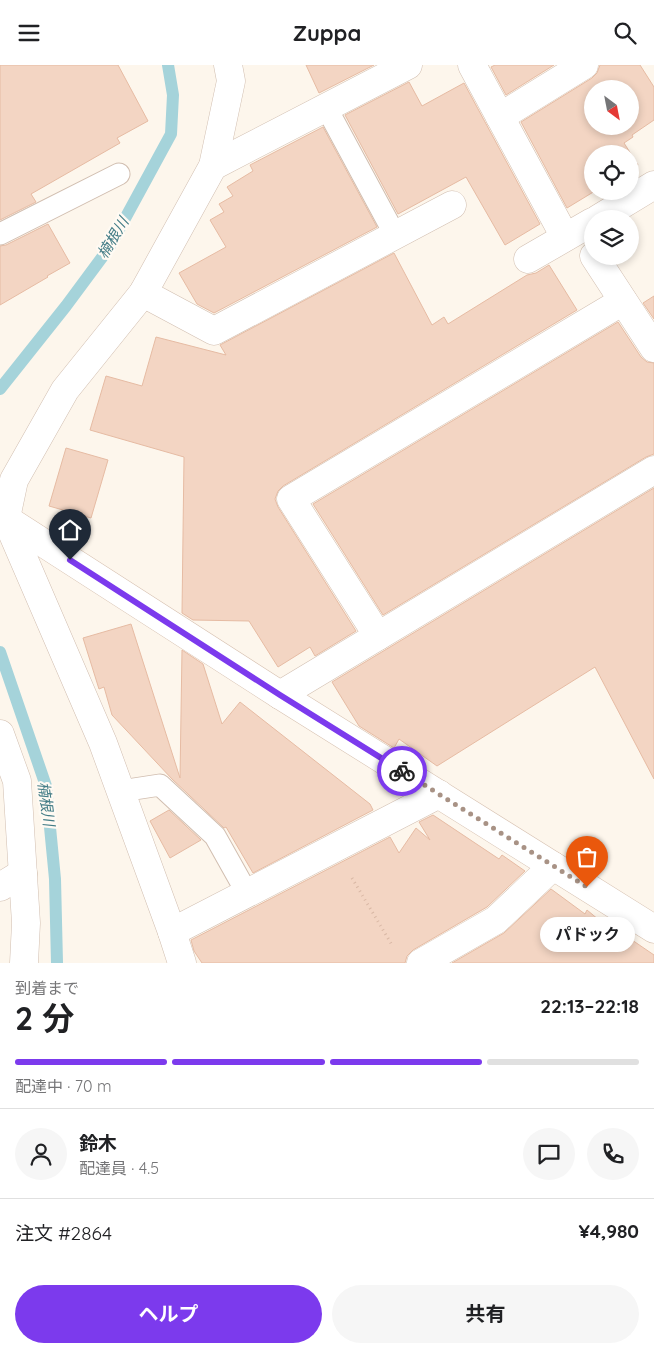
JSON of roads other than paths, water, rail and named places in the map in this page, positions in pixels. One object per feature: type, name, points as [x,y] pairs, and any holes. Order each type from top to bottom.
[{"type":"street","points":[[182,963],[103,743],[3,517],[14,480],[65,389],[143,293],[213,166],[230,81],[228,65]]},
{"type":"street","points":[[213,166],[408,65]]},
{"type":"street","points":[[472,65],[500,117],[583,227]]},
{"type":"street","points":[[500,117],[584,65]]},
{"type":"street","points":[[528,259],[654,185]]},
{"type":"street","points":[[143,293],[214,331],[452,205]]},
{"type":"street","points":[[600,265],[654,348]]},
{"type":"street","points":[[378,636],[291,499],[623,301]]},
{"type":"street","points":[[280,695],[654,470]]},
{"type":"street","points":[[3,517],[280,695],[654,929]]},
{"type":"street","points":[[0,734],[17,781],[26,923],[24,963]]},
{"type":"street","points":[[172,932],[439,794]]},
{"type":"street","points":[[420,963],[496,920],[554,866]]},
{"type":"street","points":[[0,887],[23,873]]},
{"type":"lane","points":[[326,107],[395,235]]},
{"type":"lane","points":[[0,234],[119,174]]},
{"type":"lane","points":[[121,791],[160,785],[215,835],[247,893]]},
{"type":"waterway","name":"楠根川","points":[[0,389],[109,248],[171,134],[173,95],[168,65]]},
{"type":"waterway","name":"楠根川","points":[[0,652],[46,786],[55,879],[57,963]]},
{"type":"place","name":"パドック","points":[[587,887]]}]
